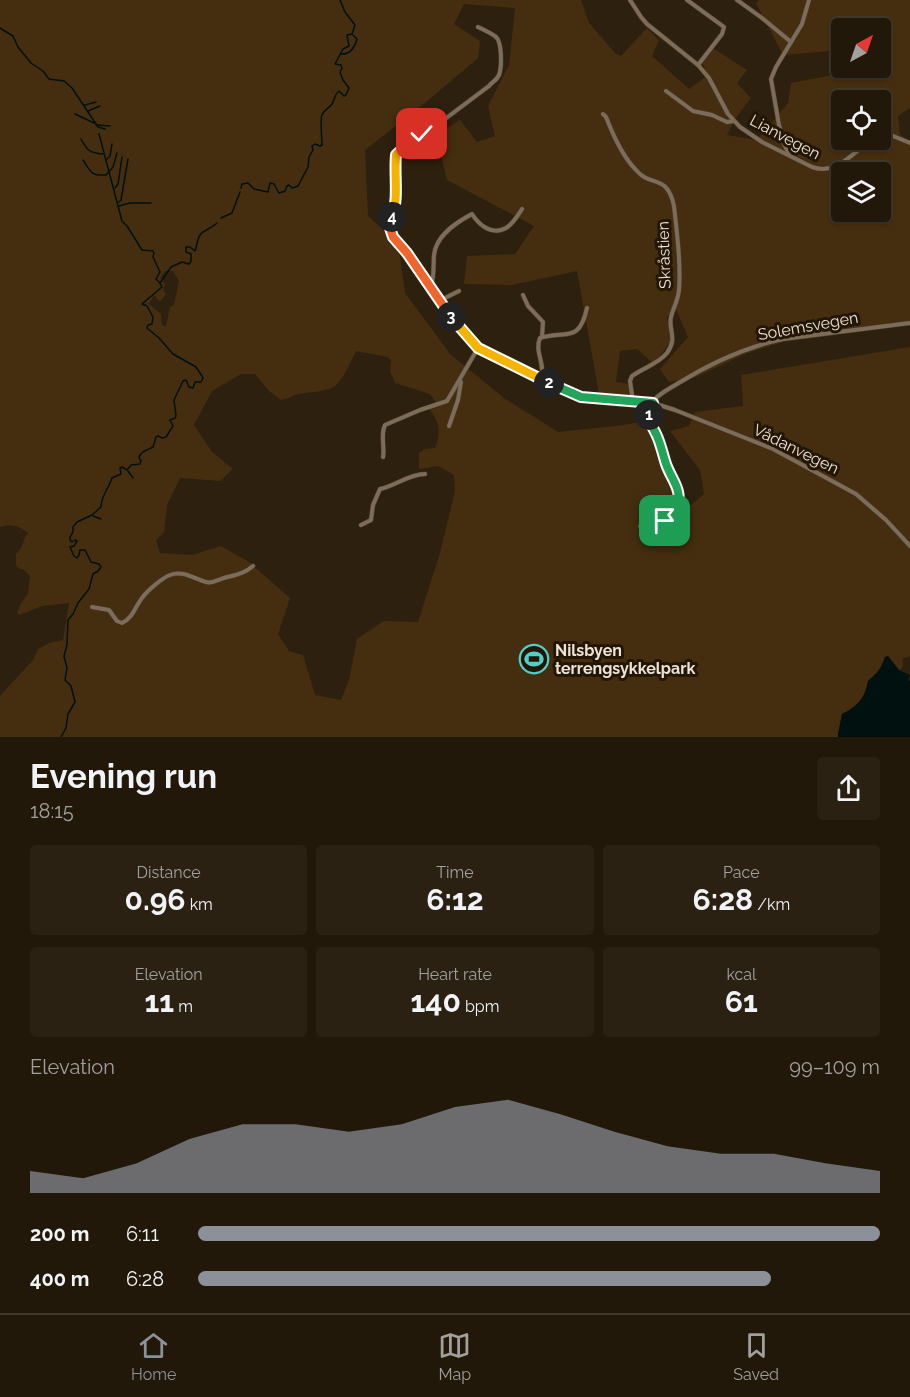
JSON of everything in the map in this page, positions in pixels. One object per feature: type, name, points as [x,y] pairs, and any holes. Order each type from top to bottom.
[{"type":"street","name":"Lianvegen","points":[[630,0],[647,24],[699,65],[734,121],[753,136],[817,169],[830,169],[858,150]]},
{"type":"street","points":[[687,0],[721,24],[724,29],[699,65]]},
{"type":"street","points":[[737,0],[791,42]]},
{"type":"street","points":[[789,155],[779,125],[771,83],[773,73],[802,24],[809,0]]},
{"type":"street","name":"Vådanvegen","points":[[478,27],[498,40],[501,58],[500,73],[489,86],[441,122],[424,131],[415,142],[397,153],[395,158],[395,209],[390,228],[391,235],[407,253],[439,301],[478,348],[581,397],[653,403],[773,449],[864,500],[910,546]]},
{"type":"street","points":[[666,91],[693,111],[712,115],[728,122],[734,121]]},
{"type":"street","name":"Skråstien","points":[[603,114],[622,151],[636,171],[664,186],[672,196],[674,206],[679,279],[677,302],[670,320],[672,342],[663,357],[632,376],[630,381],[633,402]]},
{"type":"street","points":[[891,136],[910,143]]},
{"type":"street","points":[[430,288],[434,274],[435,249],[452,227],[472,214],[483,227],[501,230],[510,224],[522,209]]},
{"type":"street","points":[[439,301],[459,291]]},
{"type":"street","points":[[523,294],[528,306],[542,320],[542,337],[538,347],[543,369],[541,379]]},
{"type":"street","points":[[542,337],[574,332],[582,325],[586,308]]},
{"type":"street","name":"Solemsvegen","points":[[653,403],[663,393],[698,372],[765,343],[910,323]]},
{"type":"street","points":[[383,457],[383,429],[386,424],[446,402],[478,348]]},
{"type":"street","points":[[449,426],[458,400],[462,378]]},
{"type":"street","points":[[640,526],[648,521],[672,519],[676,514],[679,500],[677,487],[649,420],[648,416],[653,403]]},
{"type":"street","points":[[361,525],[371,520],[373,505],[380,489],[415,475],[425,474]]},
{"type":"street","points":[[92,607],[109,610],[117,621],[126,622],[144,596],[170,575],[186,574],[212,582],[239,575],[253,566]]},
{"type":"shaded area","points":[[0,0],[581,0],[589,23],[616,54],[621,56],[647,28],[659,40],[652,56],[689,89],[708,75],[702,63],[714,49],[747,70],[737,83],[751,98],[735,119],[727,135],[757,140],[788,103],[791,83],[831,75],[831,78],[891,78],[891,18],[831,18],[831,51],[783,55],[756,3],[759,0],[910,0],[910,108],[898,116],[900,135],[910,141],[910,325],[782,342],[745,354],[696,377],[669,382],[660,369],[688,337],[676,309],[667,317],[671,341],[654,364],[637,349],[620,351],[616,382],[630,384],[631,399],[600,399],[577,271],[512,285],[464,284],[467,256],[515,254],[534,226],[447,180],[436,135],[460,120],[477,142],[495,136],[488,106],[509,65],[515,8],[464,4],[454,24],[480,41],[478,58],[365,150],[368,216],[398,243],[405,293],[451,355],[504,398],[558,432],[644,421],[662,456],[669,483],[690,506],[704,494],[700,470],[670,431],[689,426],[695,412],[743,406],[741,375],[910,347],[910,656],[902,659],[903,666],[899,670],[888,656],[885,657],[880,668],[868,681],[860,701],[842,714],[838,737],[0,737],[0,696],[33,660],[38,649],[49,643],[63,640],[69,603],[42,606],[19,615],[17,613],[28,594],[30,576],[16,565],[16,554],[28,533],[8,525],[0,527]],"holes":[[[165,271],[173,271],[179,281],[166,327],[162,325],[161,314],[149,304],[154,295],[161,301],[166,294],[163,290],[165,285],[160,278]],[[356,351],[388,357],[391,360],[390,371],[395,383],[430,394],[436,402],[430,410],[438,424],[437,443],[435,448],[425,449],[419,453],[419,469],[438,466],[454,475],[455,491],[440,553],[418,622],[384,621],[357,639],[349,680],[341,700],[315,695],[303,655],[289,651],[278,634],[290,598],[249,562],[221,546],[192,555],[160,553],[156,540],[164,532],[167,505],[180,478],[220,481],[233,469],[212,452],[194,425],[212,391],[241,374],[255,374],[269,391],[281,400],[325,390],[340,381]]]},
{"type":"shaded area","points":[[888,656],[899,670],[910,675],[908,680],[910,681],[910,737],[838,737],[842,714],[860,701],[868,681]]},
{"type":"waterway","points":[[241,188],[242,184],[248,183],[254,189],[268,192],[270,183],[274,184],[279,193],[285,191],[289,185],[292,188],[298,186],[308,167],[312,146],[322,145],[322,115],[332,104],[337,93],[339,91],[344,96],[349,88],[340,72],[341,65],[335,64],[343,49],[349,46],[347,35],[352,34],[355,25],[345,12],[340,0]]},
{"type":"waterway","points":[[0,28],[13,36],[18,47],[31,63],[43,71],[49,79],[64,81],[72,88],[98,127],[105,129]]},
{"type":"waterway","points":[[341,54],[353,48],[357,39],[353,35]]},
{"type":"waterway","points":[[85,105],[96,102]]},
{"type":"waterway","points":[[88,111],[100,106]]},
{"type":"waterway","points":[[75,114],[94,123]]},
{"type":"waterway","points":[[96,125],[110,126]]},
{"type":"waterway","points":[[99,134],[122,221],[142,250],[153,251],[153,257],[160,272],[156,279],[160,283]]},
{"type":"waterway","points":[[81,139],[89,150],[103,154]]},
{"type":"waterway","points":[[106,160],[110,156],[112,144]]},
{"type":"waterway","points":[[83,160],[92,172],[97,175],[106,175],[113,167],[117,153]]},
{"type":"waterway","points":[[115,188],[118,184],[122,157]]},
{"type":"waterway","points":[[119,202],[128,159]]},
{"type":"waterway","points":[[221,218],[232,213],[240,192]]},
{"type":"waterway","points":[[119,206],[130,203],[151,203]]},
{"type":"waterway","points":[[61,737],[66,728],[68,714],[75,702],[71,686],[65,680],[67,668],[64,656],[68,620],[89,589],[93,574],[101,567],[91,562],[85,550],[80,550],[77,558],[74,556],[70,547],[74,546],[77,541],[70,540],[73,527],[101,507],[102,499],[112,478],[121,474],[120,468],[127,470],[131,465],[140,464],[140,456],[153,447],[156,437],[166,437],[173,426],[170,420],[176,416],[174,400],[183,381],[186,380],[189,387],[193,388],[195,382],[201,382],[203,378],[196,367],[173,354],[147,328],[152,324],[153,317],[147,306],[142,304],[162,287],[160,283],[171,267],[182,262],[189,264],[191,254],[186,252],[186,247],[195,251],[201,234],[217,223]]},
{"type":"waterway","points":[[128,471],[133,478]]},
{"type":"waterway","points":[[93,516],[101,519]]},
{"type":"place","name":"Nilsbyen terrengsykkelpark","points":[[534,659]]},
{"type":"route","points":[[422,134],[415,142],[396,155],[396,198],[390,222],[391,235],[408,255],[443,306],[478,348],[574,395],[589,399],[653,403],[648,416],[649,420],[679,495],[678,507],[674,516],[665,521]]}]
